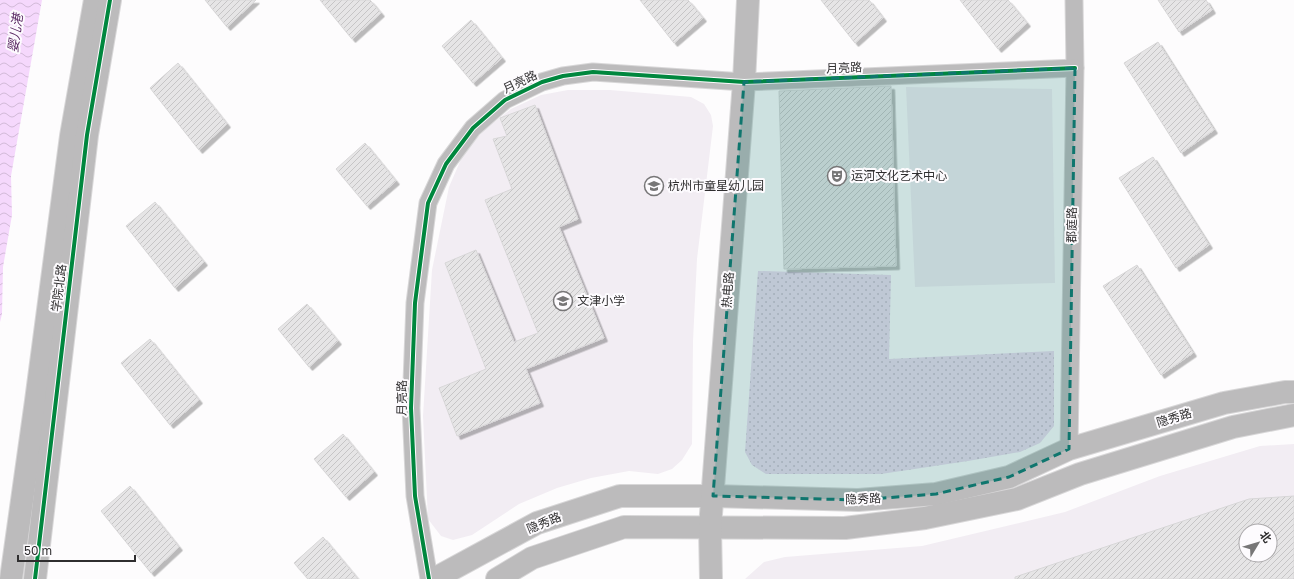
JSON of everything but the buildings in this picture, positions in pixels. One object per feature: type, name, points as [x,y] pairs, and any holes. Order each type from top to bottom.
[{"type":"main road","name":"学院北路","points":[[11,579],[71,136],[95,0]]},
{"type":"main road","name":"学院北路","points":[[35,579],[87,134],[110,0]]},
{"type":"main road","name":"热电路","points":[[711,579],[710,527],[744,82],[748,0]]},
{"type":"main road","name":"隐秀路","points":[[434,579],[538,523],[620,496],[713,496],[858,500],[936,494],[1009,477],[1069,449],[1224,403],[1285,392],[1294,392]]},
{"type":"main road","name":"隐秀路","points":[[497,579],[532,558],[624,527],[845,528],[925,518],[1017,499],[1080,474],[1233,427],[1294,415]]},
{"type":"street","name":"郡庭路","points":[[1069,449],[1074,0]]},
{"type":"street","name":"月亮路","points":[[429,579],[415,496],[411,408],[415,303],[428,203],[446,164],[473,128],[505,100],[542,82],[563,76],[593,72],[744,82],[1074,68]]},
{"type":"highlighted area","points":[[1075,68],[1069,449],[1009,477],[936,494],[858,500],[713,496],[744,82]]},
{"type":"shaded area","points":[[906,87],[1052,89],[1055,283],[915,287]]},
{"type":"shaded area","name":"文津小学","points":[[568,90],[610,90],[691,97],[704,104],[711,115],[713,126],[697,259],[693,341],[692,444],[682,460],[672,469],[658,474],[629,471],[591,478],[557,488],[519,504],[472,535],[453,540],[441,536],[428,519],[423,416],[432,270],[449,187],[462,157],[484,130],[511,109],[541,95]]},
{"type":"shaded area","points":[[758,271],[891,275],[889,359],[1054,351],[1054,426],[1040,443],[1020,452],[968,461],[881,474],[766,474],[752,465],[745,452]]},
{"type":"shaded area","points":[[1294,444],[1294,579],[745,579],[764,562],[785,557],[922,546],[1065,512],[1160,476],[1260,446]]},
{"type":"water","name":"婴儿港","points":[[0,0],[42,0],[11,176],[12,215],[3,267],[2,314],[0,322]]},
{"type":"cycle path","points":[[35,579],[87,135],[110,0]]},
{"type":"cycle path","points":[[429,579],[415,496],[411,408],[415,303],[428,203],[446,164],[473,128],[505,100],[542,82],[563,76],[593,72],[744,82],[1075,68]]},
{"type":"place","name":"运河文化艺术中心","points":[[837,176]]},
{"type":"place","name":"杭州市童星幼儿园","points":[[654,186]]},
{"type":"place","name":"文津小学","points":[[563,301]]}]
